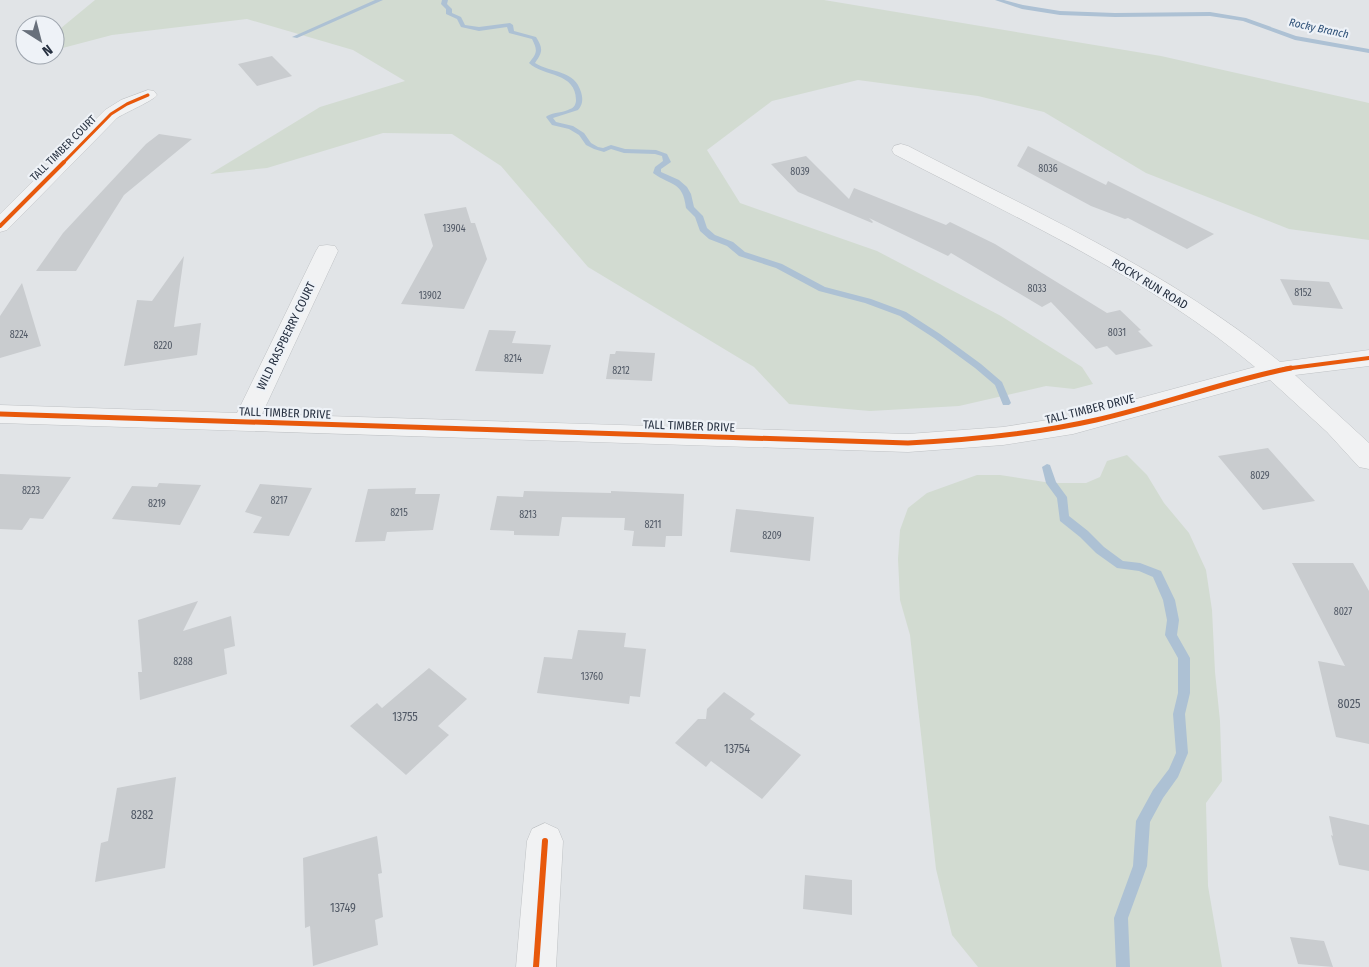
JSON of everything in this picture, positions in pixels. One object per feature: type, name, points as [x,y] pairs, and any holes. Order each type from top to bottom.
[{"type":"street","name":"TALL TIMBER COURT","points":[[0,226],[111,114],[127,104],[148,95]]},
{"type":"street","name":"ROCKY RUN ROAD","points":[[901,150],[1169,294],[1222,330],[1275,370],[1369,460]]},
{"type":"street","name":"WILD RASPBERRY COURT","points":[[245,422],[327,251]]},
{"type":"street","name":"TALL TIMBER DRIVE","points":[[0,414],[908,443],[979,439],[1047,430],[1098,420],[1275,370],[1337,360],[1369,358]]},
{"type":"street","points":[[536,967],[545,841]]},
{"type":"shaded area","points":[[95,0],[824,0],[1161,56],[1369,103],[1369,240],[1289,229],[1146,173],[1044,112],[978,96],[858,80],[772,101],[707,150],[740,203],[877,251],[1001,316],[1082,367],[1093,384],[1074,389],[1046,386],[959,406],[870,411],[789,404],[754,367],[588,267],[501,166],[452,134],[383,133],[267,168],[210,174],[320,107],[405,81],[353,50],[247,19],[112,35],[65,47],[65,25]]},
{"type":"shaded area","points":[[1127,455],[1147,475],[1164,503],[1189,533],[1206,570],[1212,610],[1220,721],[1222,781],[1206,803],[1208,886],[1222,967],[978,967],[952,935],[936,869],[910,635],[900,600],[898,559],[900,530],[908,508],[927,493],[977,475],[1000,475],[1051,483],[1086,483],[1100,477],[1107,461]]},
{"type":"building","points":[[272,56],[292,76],[257,86],[238,64]]},
{"type":"building","points":[[159,134],[192,139],[124,195],[76,271],[36,271],[63,233],[146,144]]},
{"type":"building","points":[[1028,146],[1106,185],[1108,181],[1214,234],[1187,249],[1128,218],[1125,219],[1091,206],[1017,166]]},
{"type":"building","points":[[806,156],[849,199],[854,188],[946,225],[950,222],[995,244],[1107,313],[1120,310],[1141,330],[1138,331],[1153,346],[1116,355],[1107,346],[1096,349],[1051,302],[1042,307],[951,253],[948,256],[869,218],[872,223],[798,192],[771,164]]},
{"type":"building","points":[[466,207],[471,223],[475,223],[487,259],[464,309],[401,304],[433,246],[424,214]]},
{"type":"building","points":[[184,256],[174,327],[201,323],[197,355],[124,366],[137,300],[152,301]]},
{"type":"building","points":[[1280,279],[1329,282],[1343,309],[1293,305]]},
{"type":"building","points":[[22,283],[41,346],[0,358],[0,316]]},
{"type":"building","points":[[489,330],[516,331],[512,343],[551,345],[543,374],[475,371]]},
{"type":"building","points":[[616,351],[655,353],[652,381],[606,379],[610,354],[615,354]]},
{"type":"building","points":[[1268,448],[1315,501],[1263,510],[1218,456]]},
{"type":"building","points":[[0,474],[71,477],[43,519],[30,518],[22,530],[0,529]]},
{"type":"building","points":[[159,483],[201,485],[180,525],[112,519],[132,486],[157,487]]},
{"type":"building","points":[[260,484],[312,488],[289,536],[253,533],[262,517],[245,512]]},
{"type":"building","points":[[416,488],[415,494],[440,494],[433,530],[387,532],[385,541],[355,542],[368,489]]},
{"type":"building","points":[[524,491],[611,493],[611,491],[684,494],[682,536],[666,536],[665,547],[632,546],[634,531],[624,530],[625,518],[562,517],[559,536],[514,535],[514,531],[490,530],[497,496],[523,497]]},
{"type":"building","points":[[736,509],[814,517],[810,561],[730,552]]},
{"type":"building","points":[[1292,563],[1353,563],[1369,591],[1369,744],[1336,737],[1318,661],[1345,666]]},
{"type":"building","points":[[198,601],[183,631],[231,616],[235,646],[224,649],[227,674],[140,700],[138,672],[142,672],[138,620]]},
{"type":"building","points":[[578,630],[626,633],[624,647],[646,649],[640,697],[630,696],[629,704],[537,693],[544,657],[572,659]]},
{"type":"building","points":[[429,668],[467,699],[438,726],[449,735],[406,775],[350,726],[377,703],[382,708]]},
{"type":"building","points":[[724,692],[755,714],[750,719],[801,755],[762,799],[711,761],[706,767],[675,743],[698,719],[706,719],[707,709]]},
{"type":"building","points":[[176,777],[165,868],[95,882],[101,843],[108,841],[117,788]]},
{"type":"building","points":[[1329,816],[1369,825],[1369,871],[1339,865],[1331,835],[1333,836]]},
{"type":"building","points":[[377,836],[382,873],[378,874],[383,917],[375,920],[378,945],[313,966],[310,926],[305,928],[303,858]]},
{"type":"building","points":[[805,875],[852,880],[852,915],[803,909]]},
{"type":"building","points":[[1290,937],[1324,941],[1333,967],[1298,964]]},
{"type":"waterway","points":[[295,37],[380,0]]},
{"type":"waterway","points":[[445,0],[444,4],[449,9],[449,14],[459,18],[463,26],[479,29],[510,25],[511,32],[534,38],[539,47],[539,54],[532,63],[567,77],[572,81],[576,88],[579,104],[572,111],[549,117],[554,124],[571,127],[582,134],[588,144],[596,148],[604,150],[611,147],[624,151],[656,152],[665,155],[667,162],[657,168],[657,173],[676,181],[684,188],[690,208],[699,216],[703,229],[712,237],[730,244],[742,254],[779,266],[822,289],[868,301],[903,314],[937,336],[999,384],[1006,403]]},
{"type":"waterway","name":"Rocky Branch","points":[[998,0],[1022,7],[1060,13],[1115,15],[1210,14],[1244,19],[1295,38],[1369,51]]},
{"type":"waterway","points":[[1047,467],[1051,483],[1062,497],[1064,518],[1100,550],[1121,565],[1140,567],[1157,574],[1169,600],[1173,620],[1171,635],[1184,658],[1184,693],[1179,714],[1182,753],[1174,773],[1158,794],[1143,821],[1140,866],[1121,918],[1123,967]]},
{"type":"cycle path","points":[[0,226],[111,114],[127,104],[148,95]]},
{"type":"cycle path","points":[[0,414],[908,443],[979,438],[1049,430],[1111,416],[1251,376],[1290,368],[1369,358]]},
{"type":"cycle path","points":[[536,967],[545,841]]}]
